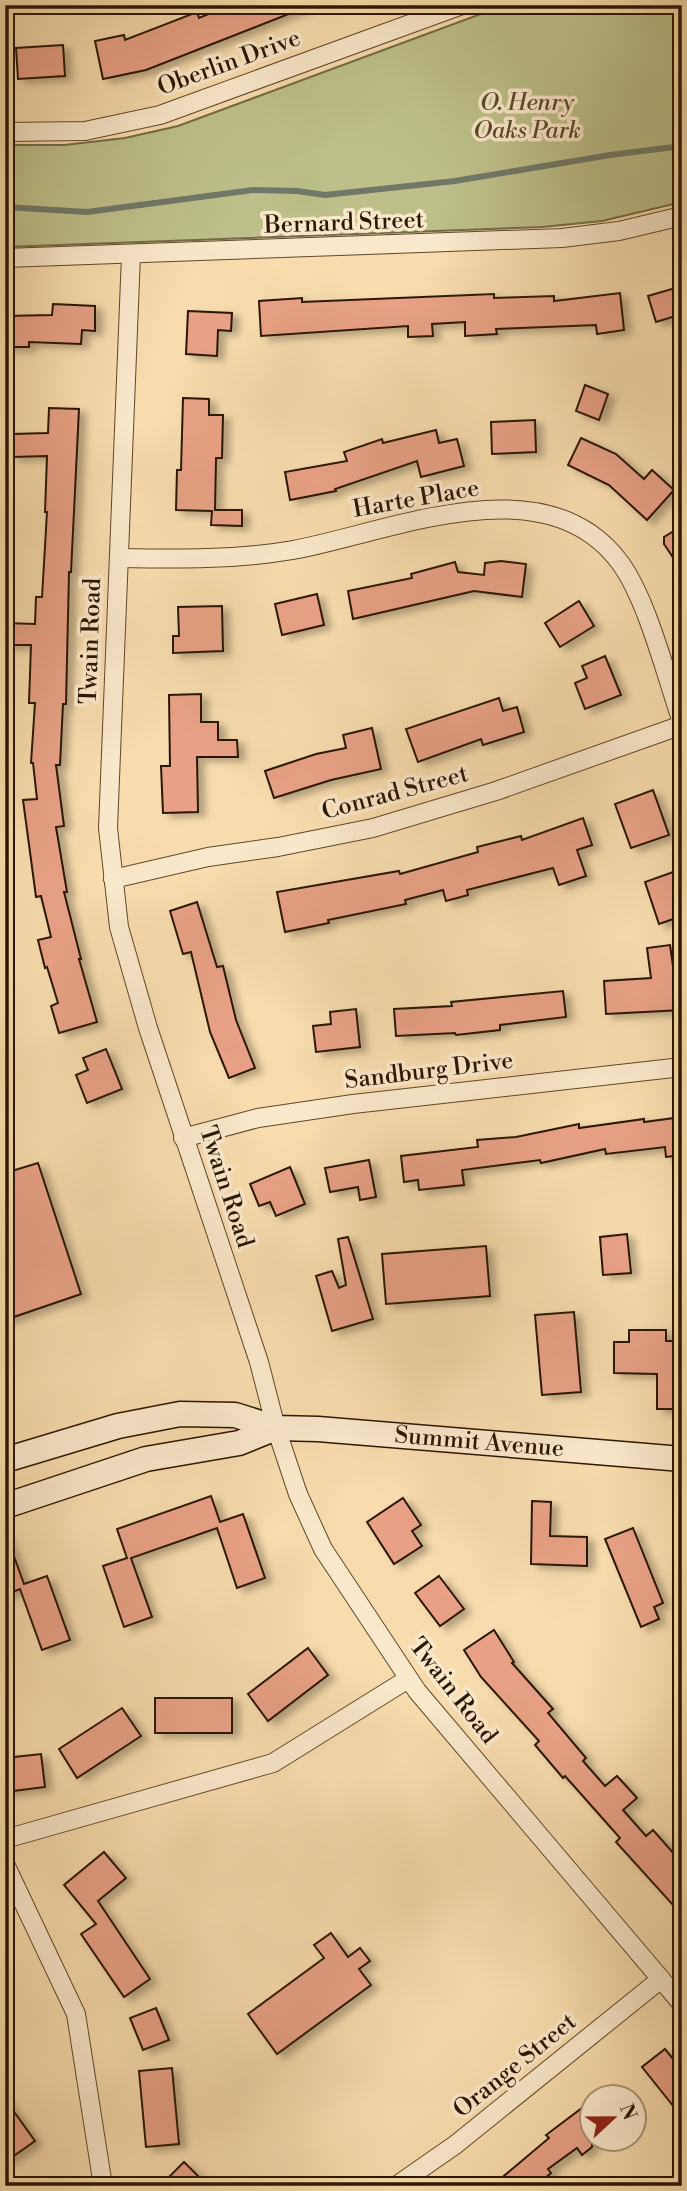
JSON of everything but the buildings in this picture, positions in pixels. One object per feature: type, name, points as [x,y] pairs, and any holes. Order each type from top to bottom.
[{"type":"main road","name":"Summit Avenue","points":[[5,1460],[118,1426],[180,1414],[235,1415],[276,1428],[318,1429],[682,1459]]},
{"type":"main road","name":"Summit Avenue","points":[[5,1506],[146,1459],[239,1443],[276,1428]]},
{"type":"street","name":"Oberlin Drive","points":[[5,132],[85,131],[160,115],[463,5]]},
{"type":"street","name":"Bernard Street","points":[[5,258],[562,238],[619,231],[682,216]]},
{"type":"street","name":"Twain Road","points":[[131,255],[108,828],[119,927],[183,1138],[259,1362],[276,1428],[298,1494],[323,1549],[408,1679],[682,2004]]},
{"type":"street","name":"Harte Place","points":[[119,558],[238,559],[296,550],[367,531],[475,510],[539,511],[569,522],[593,536],[621,564],[642,606],[682,723]]},
{"type":"street","name":"Conrad Street","points":[[113,879],[208,857],[278,847],[373,828],[496,791],[682,723]]},
{"type":"street","name":"Sandburg Drive","points":[[183,1138],[258,1118],[354,1104],[682,1067]]},
{"type":"street","points":[[5,1839],[273,1763],[408,1679]]},
{"type":"street","points":[[5,1864],[76,2014],[103,2186]]},
{"type":"street","name":"Orange Street","points":[[396,2186],[455,2146],[661,1979]]},
{"type":"green space","name":"O. Henry Oaks Park","points":[[505,5],[682,5],[682,202],[602,221],[542,227],[5,247],[5,145],[64,145],[125,138],[178,126]]},
{"type":"waterway","points":[[5,207],[87,212],[253,190],[325,195],[455,181],[682,146]]}]
